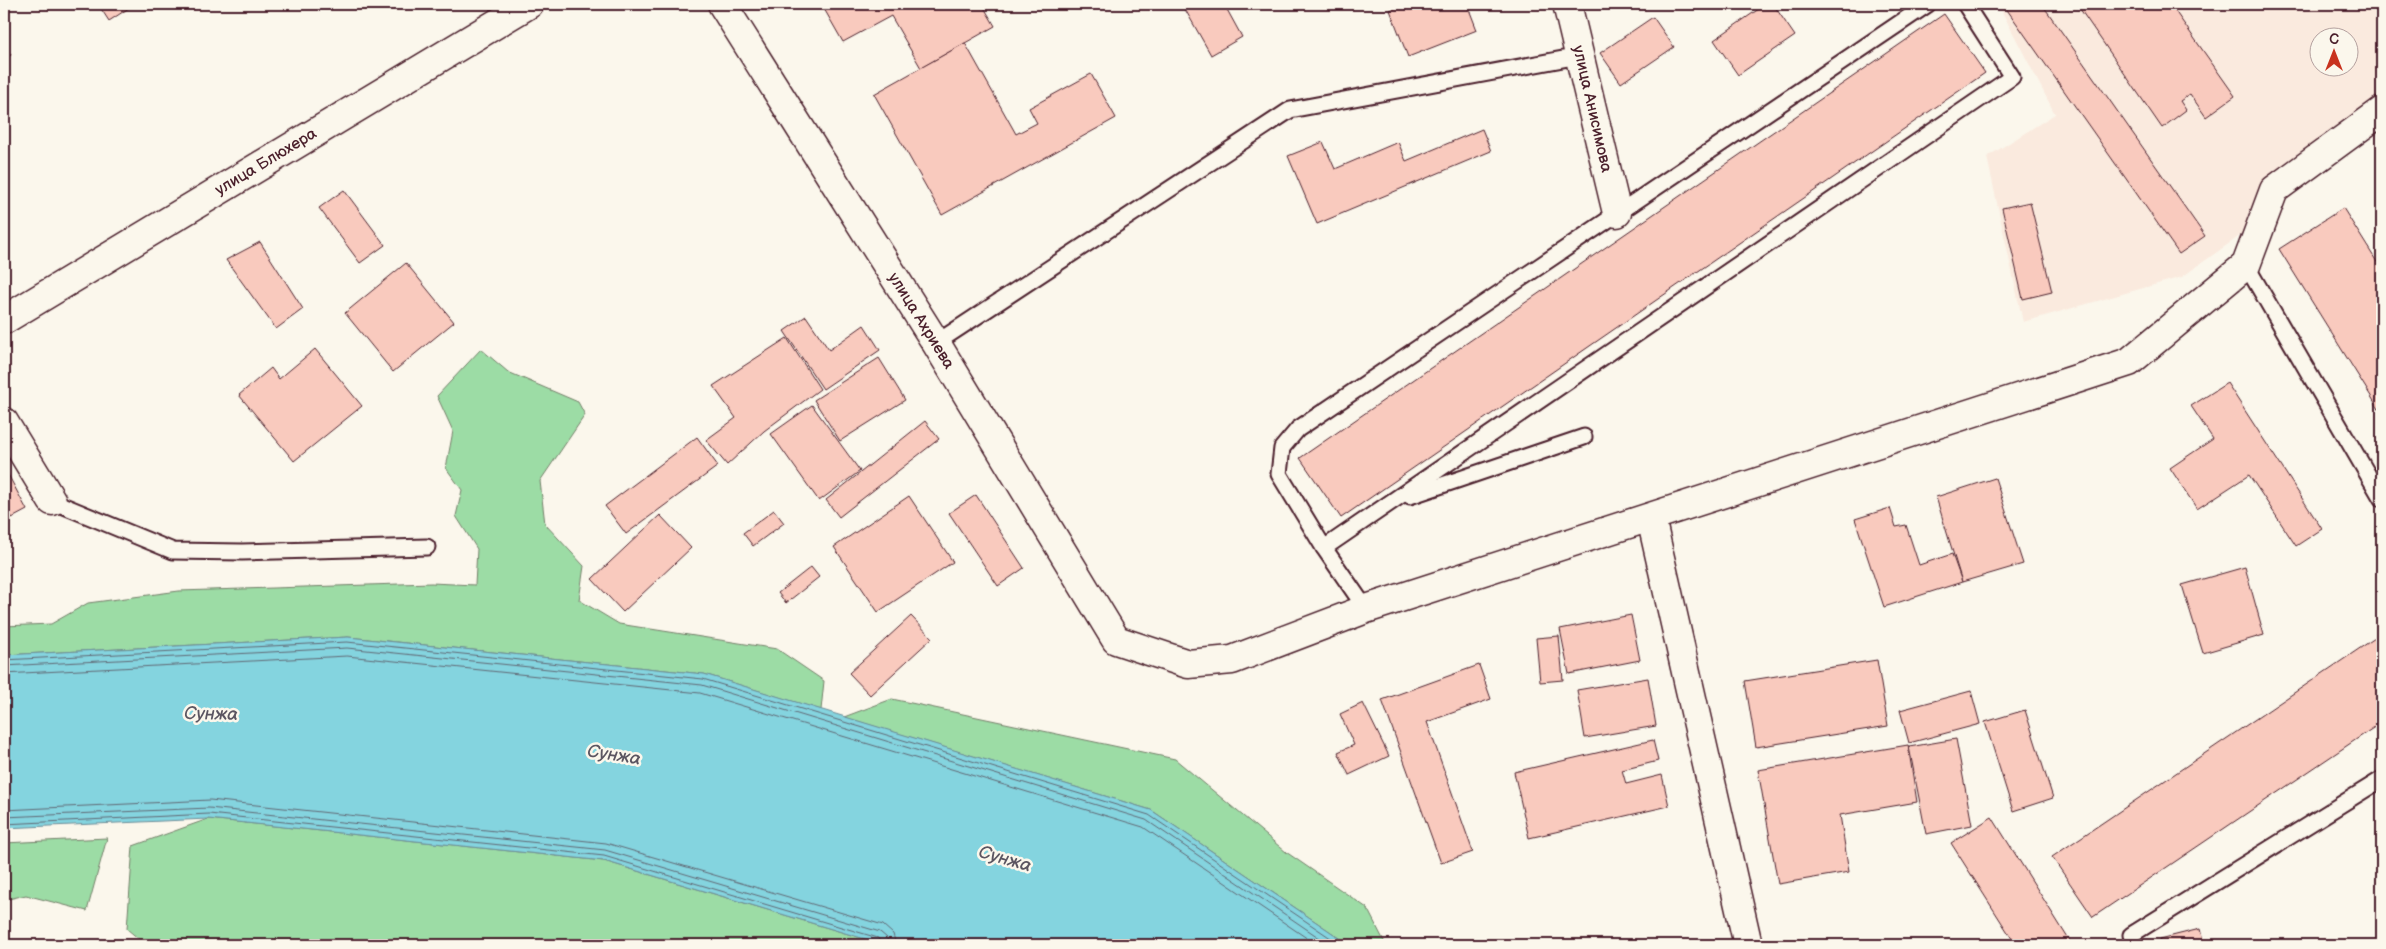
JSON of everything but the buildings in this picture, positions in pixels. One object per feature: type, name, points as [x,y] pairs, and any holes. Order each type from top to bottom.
[{"type":"street","name":"улица Блюхера","points":[[4,320],[529,4]]},
{"type":"street","name":"улица Ахриева","points":[[722,4],[936,343],[1116,640],[1188,664],[1232,660],[1366,609]]},
{"type":"street","name":"улица Анисимова","points":[[1567,4],[1617,213]]},
{"type":"street","points":[[1366,609],[2129,362],[2246,265],[2274,190],[2382,111]]},
{"type":"street","points":[[4,422],[52,501]]},
{"type":"street","points":[[1651,518],[1748,945]]},
{"type":"lane","points":[[1366,609],[1324,548],[1279,474],[1282,448],[1298,429],[1928,4]]},
{"type":"lane","points":[[1324,548],[2012,77],[1965,4]]},
{"type":"lane","points":[[936,343],[1290,110],[1579,56]]},
{"type":"lane","points":[[2246,265],[2382,499]]},
{"type":"lane","points":[[1392,502],[1584,438]]},
{"type":"lane","points":[[52,501],[173,551],[242,552],[426,547]]},
{"type":"lane","points":[[2132,935],[2382,779]]},
{"type":"shaded area","points":[[1998,4],[2382,4],[2382,95],[2265,179],[2241,235],[2182,277],[2023,322],[1987,157],[2055,114]]},
{"type":"green space","points":[[481,349],[508,372],[578,402],[585,415],[540,481],[545,524],[584,566],[579,600],[619,624],[777,649],[824,681],[821,710],[704,674],[348,637],[4,655],[4,626],[51,624],[88,603],[179,591],[431,583],[475,585],[477,549],[456,516],[462,490],[446,468],[453,431],[437,396]]},
{"type":"green space","points":[[892,699],[1175,759],[1286,852],[1367,908],[1386,945],[1350,945],[1151,810],[844,717]]},
{"type":"green space","points":[[208,819],[604,861],[885,945],[146,945],[127,929],[133,846]]},
{"type":"green space","points":[[107,838],[87,911],[26,895],[4,900],[4,843]]},
{"type":"water","name":"Сунжа","points":[[348,637],[704,674],[1151,810],[1350,945],[885,945],[604,861],[208,819],[4,828],[4,655]]}]
